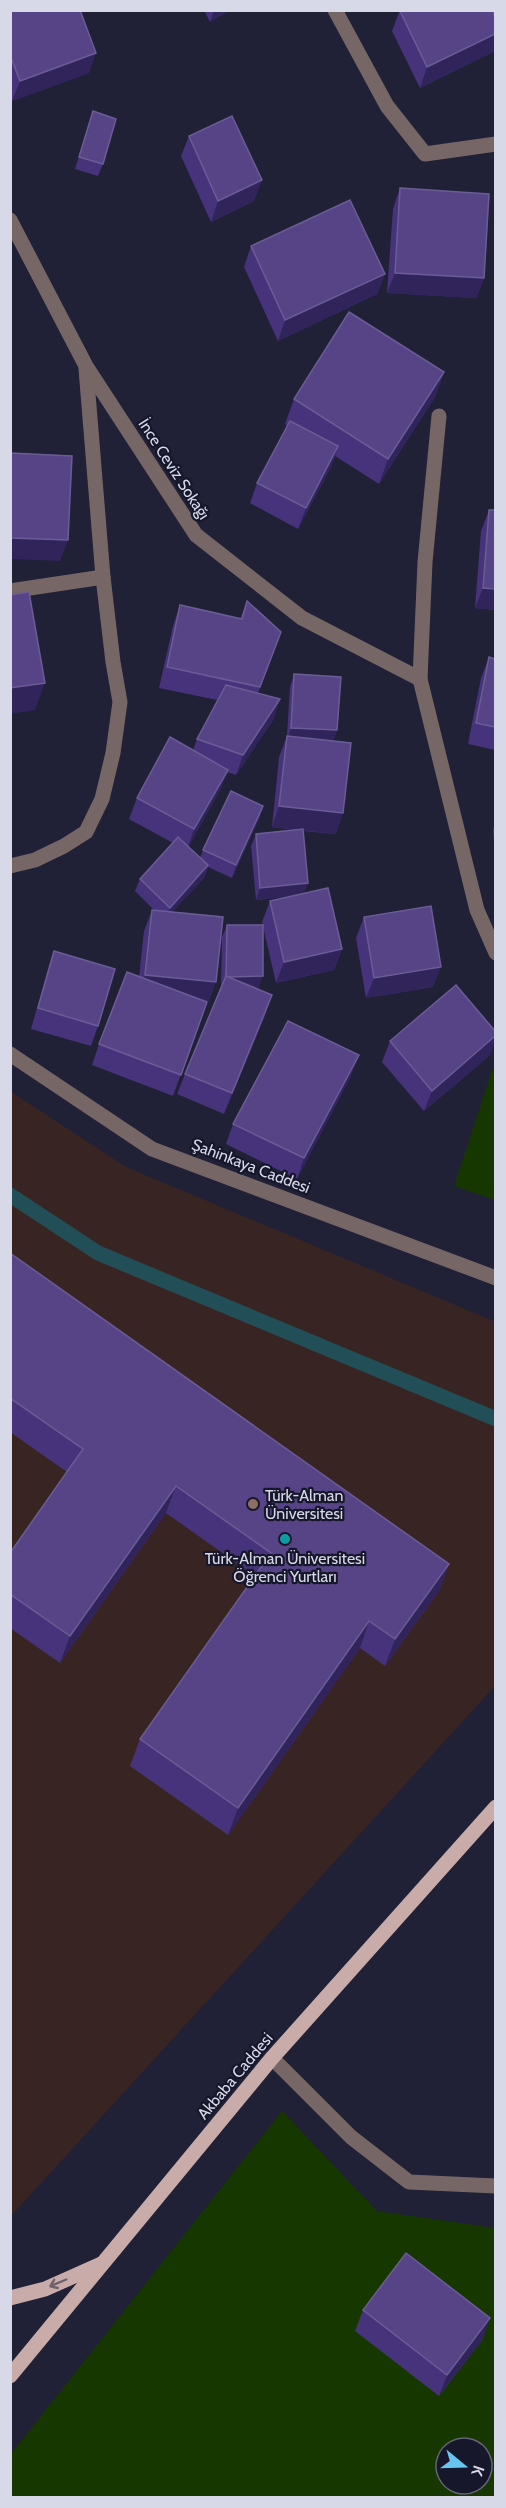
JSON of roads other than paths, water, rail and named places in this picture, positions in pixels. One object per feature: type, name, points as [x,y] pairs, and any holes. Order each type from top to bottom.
[{"type":"main road","name":"Akbaba Caddesi","points":[[10,2376],[272,2058],[495,1808]]},
{"type":"main road","points":[[10,2298],[45,2289],[104,2263]]},
{"type":"street","points":[[335,10],[387,106],[425,154],[495,144]]},
{"type":"street","name":"İnce Ceviz Sokağı","points":[[10,220],[86,366],[196,535],[302,618],[420,679]]},
{"type":"street","points":[[10,866],[35,860],[86,832],[102,799],[120,702],[103,577],[86,366]]},
{"type":"street","points":[[439,416],[425,562],[420,679],[477,910],[495,953]]},
{"type":"street","points":[[10,591],[103,577]]},
{"type":"street","name":"Şahinkaya Caddesi","points":[[10,1054],[152,1149],[495,1278]]},
{"type":"street","points":[[272,2058],[351,2137],[409,2182],[495,2186]]},
{"type":"waterway","points":[[10,1195],[98,1253],[496,1419]]},
{"type":"place","name":"Türk-Alman Üniversitesi","points":[[253,1504]]},
{"type":"place","name":"Türk-Alman Üniversitesi Öğrenci Yurtları","points":[[285,1539]]}]
